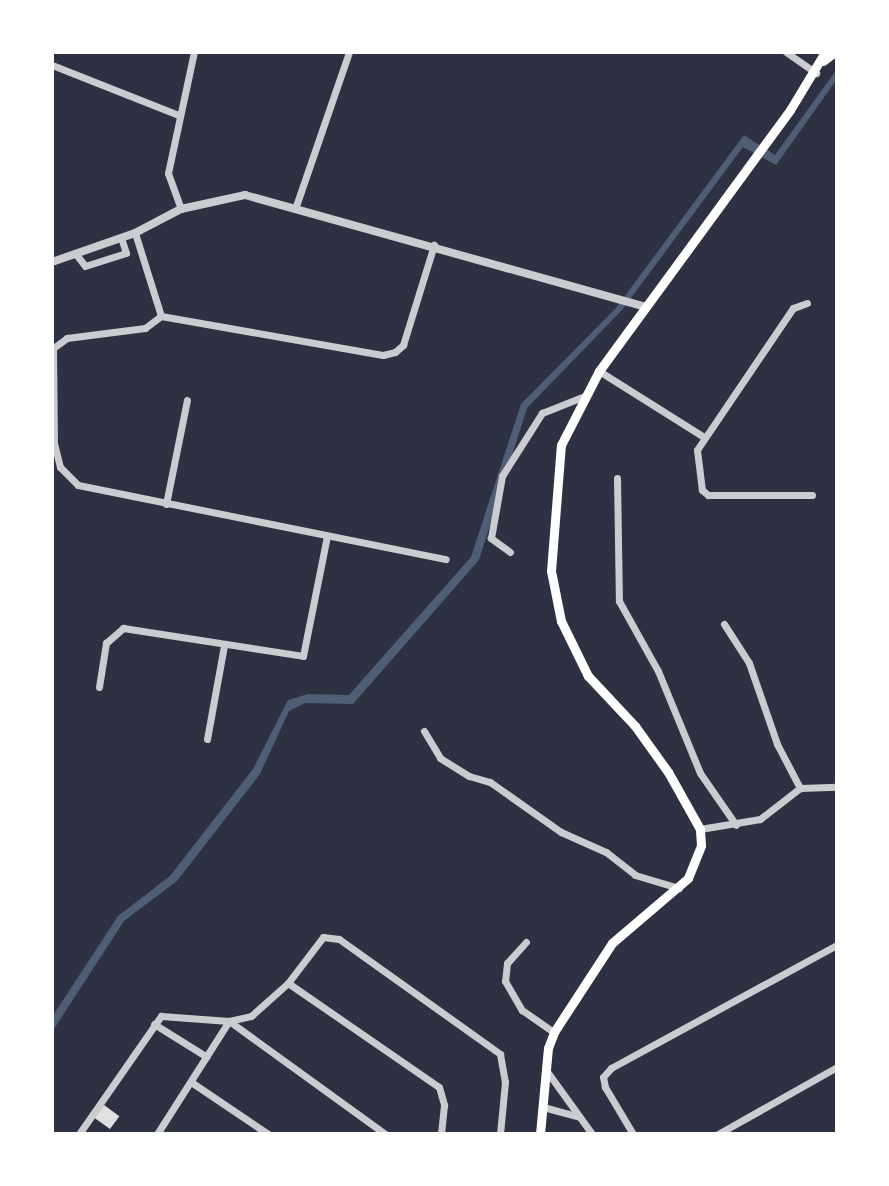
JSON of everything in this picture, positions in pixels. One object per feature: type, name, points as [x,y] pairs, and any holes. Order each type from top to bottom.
[{"type":"main road","points":[[540,1134],[546,1070],[554,1032],[612,943],[679,888],[699,858],[700,829],[635,726],[588,676],[568,642],[554,598],[555,466],[599,371],[816,73],[824,57],[835,52]]},
{"type":"street","points":[[181,209],[168,173],[178,115],[194,52]]},
{"type":"street","points":[[296,206],[349,52]]},
{"type":"street","points":[[786,52],[816,73]]},
{"type":"street","points":[[52,65],[178,115]]},
{"type":"street","points":[[52,262],[135,233],[181,209],[232,195],[296,206],[645,307]]},
{"type":"street","points":[[135,233],[161,316]]},
{"type":"street","points":[[75,253],[85,266],[126,253],[121,238]]},
{"type":"street","points":[[434,245],[403,345],[395,352],[383,355],[161,316],[145,328],[58,342],[53,348],[53,419],[58,462],[78,485],[446,559]]},
{"type":"street","points":[[807,303],[793,308],[697,450],[704,494],[812,495]]},
{"type":"street","points":[[599,371],[704,437]]},
{"type":"street","points":[[510,552],[491,538],[502,476],[542,413],[587,395]]},
{"type":"street","points":[[166,504],[187,400]]},
{"type":"street","points":[[617,478],[619,601],[658,671],[700,773],[736,825]]},
{"type":"street","points":[[99,687],[106,643],[123,628],[298,656],[307,652],[327,536]]},
{"type":"street","points":[[724,624],[749,663],[777,744],[800,788]]},
{"type":"street","points":[[207,739],[224,645]]},
{"type":"street","points":[[424,731],[440,758],[469,776],[490,782],[561,832],[616,858],[635,875],[679,888]]},
{"type":"street","points":[[700,829],[736,825],[771,814],[800,788],[837,787]]},
{"type":"street","points":[[79,1134],[154,1024],[169,1014],[229,1021],[251,1016],[288,983],[323,937],[339,939],[478,1035],[504,1065],[500,1134]]},
{"type":"street","points":[[526,942],[507,963],[505,981],[522,1010],[554,1032]]},
{"type":"street","points":[[633,1134],[605,1087],[603,1077],[611,1068],[837,945]]},
{"type":"street","points":[[288,983],[439,1087],[444,1105],[441,1134]]},
{"type":"street","points":[[157,1134],[229,1021]]},
{"type":"street","points":[[229,1021],[385,1134]]},
{"type":"street","points":[[154,1024],[207,1057]]},
{"type":"street","points":[[718,1134],[837,1067]]},
{"type":"street","points":[[546,1070],[592,1134]]},
{"type":"street","points":[[191,1082],[268,1134]]},
{"type":"street","points":[[543,1107],[565,1109],[583,1119]]},
{"type":"water","points":[[837,69],[837,79],[776,165],[743,147],[622,310],[527,408],[479,560],[353,704],[305,703],[289,711],[260,774],[177,881],[124,921],[52,1032],[52,1017],[118,916],[170,876],[253,769],[288,700],[308,694],[349,695],[471,557],[521,404],[616,308],[744,135],[775,155]]},
{"type":"building","points":[[104,1105],[119,1116],[110,1129],[95,1118]]}]
